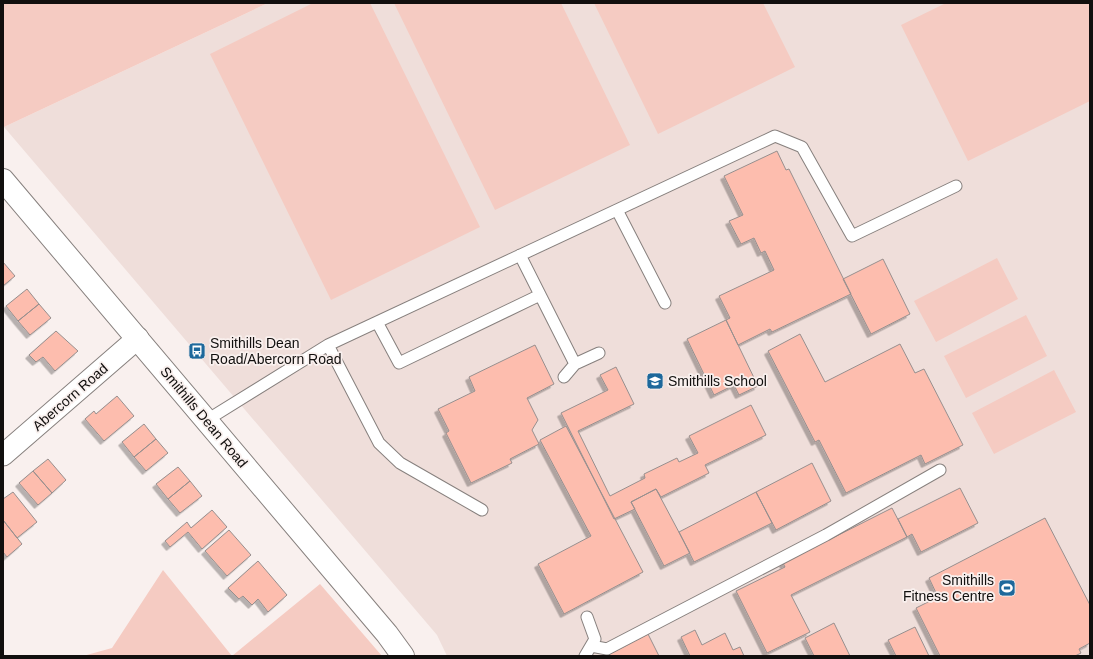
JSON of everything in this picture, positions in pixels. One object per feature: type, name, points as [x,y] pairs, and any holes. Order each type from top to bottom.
[{"type":"street","name":"Smithills Dean Road","points":[[3,180],[387,634],[403,656]]},
{"type":"street","name":"Abercorn Road","points":[[3,455],[138,338]]},
{"type":"lane","points":[[206,420],[328,345],[775,136],[802,147],[852,236],[956,186]]},
{"type":"lane","points":[[617,210],[665,303]]},
{"type":"lane","points":[[520,255],[575,364]]},
{"type":"lane","points":[[377,322],[399,363],[540,295]]},
{"type":"lane","points":[[328,345],[379,443],[400,463],[482,510]]},
{"type":"lane","points":[[564,376],[575,364],[599,353]]},
{"type":"lane","points":[[591,646],[607,649],[826,535],[940,470]]},
{"type":"lane","points":[[585,656],[595,639],[587,617]]},
{"type":"shaded area","points":[[3,3],[268,3],[4,127]]},
{"type":"shaded area","name":"Smithills School","points":[[268,3],[1090,3],[1090,656],[447,656],[437,635],[4,127]]},
{"type":"shaded area","points":[[313,3],[370,3],[480,227],[331,300],[210,54]]},
{"type":"shaded area","points":[[394,3],[561,3],[630,145],[495,210]]},
{"type":"shaded area","points":[[594,3],[763,3],[795,67],[658,134]]},
{"type":"shaded area","points":[[946,3],[1090,3],[1090,101],[968,161],[901,25]]},
{"type":"shaded area","points":[[997,258],[1018,299],[936,342],[914,301]]},
{"type":"shaded area","points":[[1026,315],[1047,356],[966,398],[944,356]]},
{"type":"shaded area","points":[[1054,370],[1076,412],[994,454],[972,413]]},
{"type":"shaded area","points":[[163,570],[232,656],[83,656],[112,648]]},
{"type":"shaded area","points":[[320,584],[382,656],[232,656]]},
{"type":"building","points":[[777,151],[786,170],[789,169],[851,294],[772,332],[770,329],[738,345],[726,320],[730,318],[719,296],[774,270],[765,251],[761,253],[754,238],[741,244],[729,221],[743,215],[724,176]]},
{"type":"building","points":[[883,259],[910,314],[871,334],[843,279]]},
{"type":"building","points":[[3,262],[15,276],[3,286]]},
{"type":"building","points":[[27,289],[39,304],[18,321],[6,306]]},
{"type":"building","points":[[39,304],[51,318],[30,335],[18,321]]},
{"type":"building","points":[[726,320],[758,386],[739,395],[734,385],[714,395],[687,339]]},
{"type":"building","points":[[56,331],[78,351],[55,371],[43,357],[36,362],[29,355]]},
{"type":"building","points":[[800,334],[825,382],[900,344],[915,373],[924,369],[963,445],[925,464],[921,455],[846,493],[819,440],[815,442],[768,351]]},
{"type":"building","points":[[535,345],[554,384],[527,398],[538,420],[532,430],[539,444],[510,459],[512,463],[471,483],[446,433],[449,431],[438,409],[475,391],[469,377]]},
{"type":"building","points":[[616,367],[634,404],[578,431],[610,496],[645,478],[644,474],[677,458],[679,462],[698,453],[689,436],[751,405],[766,435],[705,465],[709,473],[661,497],[656,489],[631,502],[635,509],[614,519],[561,413],[608,390],[600,375]]},
{"type":"building","points":[[117,396],[134,416],[104,441],[85,419],[94,411],[96,414]]},
{"type":"building","points":[[144,424],[156,439],[134,457],[122,442]]},
{"type":"building","points":[[566,426],[643,572],[564,614],[538,564],[591,536],[540,440]]},
{"type":"building","points":[[156,439],[168,453],[146,471],[134,457]]},
{"type":"building","points":[[48,459],[66,480],[52,493],[33,471]]},
{"type":"building","points":[[812,463],[831,501],[776,530],[756,492]]},
{"type":"building","points":[[178,467],[190,481],[168,499],[156,484]]},
{"type":"building","points":[[33,471],[52,493],[38,505],[19,483]]},
{"type":"building","points":[[190,481],[202,496],[180,513],[168,499]]},
{"type":"building","points":[[960,488],[978,523],[921,552],[912,534],[907,537],[898,519]]},
{"type":"building","points":[[656,489],[690,553],[664,566],[631,502]]},
{"type":"building","points":[[13,492],[37,522],[17,538],[3,520],[3,499]]},
{"type":"building","points":[[756,492],[772,523],[694,562],[679,532]]},
{"type":"building","points":[[892,508],[907,537],[791,595],[810,632],[767,653],[736,591],[785,567],[783,563]]},
{"type":"building","points":[[212,510],[227,527],[202,549],[188,532],[170,547],[165,541],[187,522],[191,528]]},
{"type":"building","name":"Smithills Fitness Centre","points":[[1045,518],[1090,605],[1090,643],[1079,649],[1081,653],[1075,656],[940,656],[916,608],[938,597],[929,578]]},
{"type":"building","points":[[3,520],[22,544],[7,557],[3,552]]},
{"type":"building","points":[[229,530],[251,555],[227,576],[205,551]]},
{"type":"building","points":[[258,561],[287,595],[268,612],[258,599],[252,605],[243,596],[239,599],[228,588]]},
{"type":"building","points":[[834,623],[850,656],[814,656],[805,638]]},
{"type":"building","points":[[915,627],[929,656],[896,656],[888,640]]},
{"type":"building","points":[[695,630],[702,645],[725,633],[733,650],[740,647],[744,656],[690,656],[681,637]]},
{"type":"building","points":[[648,634],[659,656],[606,656],[642,637]]},
{"type":"place","name":"Smithills Dean Road/Abercorn Road","points":[[197,351]]},
{"type":"place","name":"Smithills School","points":[[655,381]]},
{"type":"place","name":"Smithills Fitness Centre","points":[[1007,588]]}]
